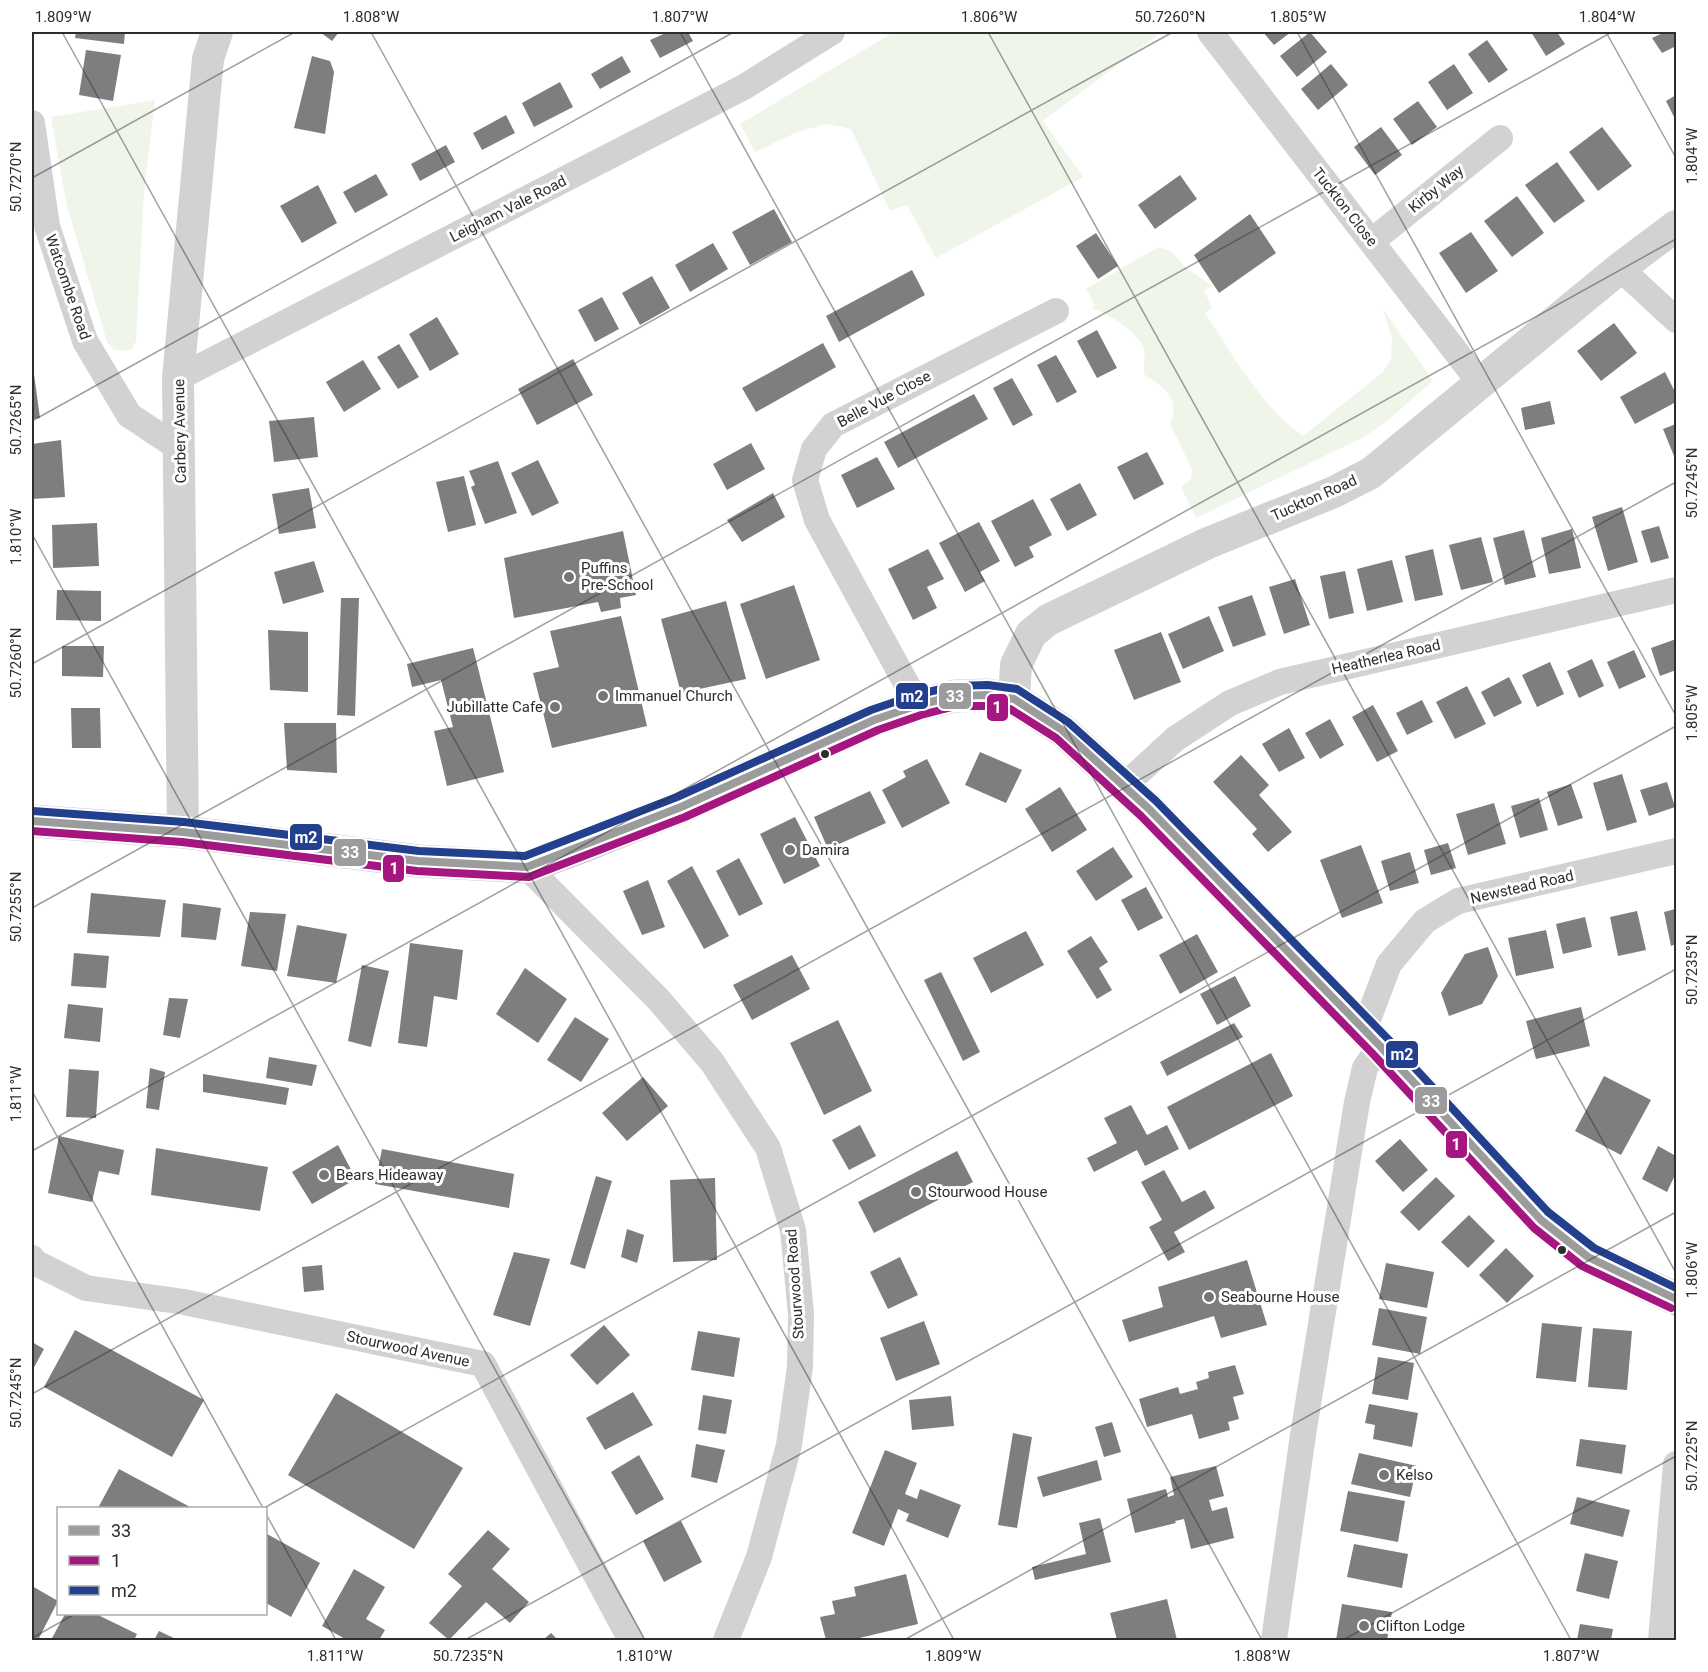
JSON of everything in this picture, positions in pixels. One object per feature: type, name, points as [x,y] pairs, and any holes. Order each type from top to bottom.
[{"type":"main road","points":[[32,821],[183,832],[418,861],[527,867],[681,807],[874,720],[918,705],[955,696],[987,695],[1014,699],[1062,730],[1124,786],[1372,1038],[1541,1220],[1587,1257],[1677,1299]]},
{"type":"street","name":"Carbery Avenue","points":[[183,832],[178,378],[208,59],[217,32]]},
{"type":"street","name":"Leigham Vale Road","points":[[178,378],[744,87],[832,32]]},
{"type":"street","name":"Tuckton Close","points":[[1210,32],[1480,383]]},
{"type":"street","name":"Watcombe Road","points":[[32,123],[47,226],[85,341],[129,415],[180,449]]},
{"type":"street","name":"Kirby Way","points":[[1372,241],[1500,138]]},
{"type":"street","name":"Tuckton Road","points":[[1014,699],[1016,665],[1030,634],[1048,620],[1208,543],[1334,492],[1371,473],[1620,268],[1677,226]]},
{"type":"street","points":[[1620,268],[1677,320]]},
{"type":"street","name":"Belle Vue Close","points":[[918,705],[817,520],[805,480],[814,449],[833,425],[1056,311]]},
{"type":"street","name":"Heatherlea Road","points":[[1124,786],[1175,739],[1230,703],[1280,682],[1677,590]]},
{"type":"street","name":"Newstead Road","points":[[1274,1641],[1303,1435],[1357,1102],[1389,964],[1425,921],[1458,901],[1677,851]]},
{"type":"street","name":"Stourwood Road","points":[[527,867],[658,999],[712,1062],[768,1148],[793,1230],[801,1314],[800,1366],[789,1445],[759,1557],[726,1641]]},
{"type":"street","name":"Stourwood Avenue","points":[[32,1258],[36,1263],[86,1288],[184,1302],[483,1364],[630,1641]]},
{"type":"street","points":[[1661,1641],[1677,1464]]},
{"type":"shaded area","points":[[894,32],[1162,32],[1043,121],[1083,177],[936,258],[907,205],[890,211],[851,129],[827,124],[797,132],[755,152],[740,124]]},
{"type":"shaded area","points":[[155,100],[144,191],[136,341],[132,349],[114,350],[107,342],[66,202],[51,117]]},
{"type":"shaded area","points":[[1158,247],[1171,251],[1184,266],[1212,286],[1204,291],[1212,307],[1205,313],[1261,395],[1288,424],[1303,436],[1383,372],[1391,359],[1392,339],[1383,309],[1433,381],[1387,421],[1364,437],[1196,518],[1181,487],[1191,479],[1192,470],[1170,424],[1173,414],[1172,400],[1164,389],[1144,374],[1144,350],[1137,337],[1115,320],[1093,309],[1095,305],[1086,289]]},
{"type":"building","points":[[76,32],[125,32],[124,44],[75,38]]},
{"type":"building","points":[[320,32],[339,32],[332,41]]},
{"type":"building","points":[[668,32],[688,32],[693,41],[660,58],[650,40]]},
{"type":"building","points":[[1263,32],[1291,32],[1274,45]]},
{"type":"building","points":[[1310,32],[1327,52],[1297,77],[1280,56]]},
{"type":"building","points":[[1531,32],[1557,32],[1565,44],[1546,56]]},
{"type":"building","points":[[1665,32],[1675,32],[1676,46],[1662,53],[1652,38]]},
{"type":"building","points":[[1487,40],[1508,70],[1489,83],[1468,54]]},
{"type":"building","points":[[86,50],[121,55],[113,101],[79,95]]},
{"type":"building","points":[[312,56],[330,61],[334,72],[325,134],[294,128]]},
{"type":"building","points":[[622,56],[631,72],[600,89],[591,74]]},
{"type":"building","points":[[1331,64],[1348,85],[1318,110],[1301,89]]},
{"type":"building","points":[[1454,64],[1473,93],[1447,110],[1428,82]]},
{"type":"building","points":[[560,82],[573,107],[534,127],[522,103]]},
{"type":"building","points":[[1676,95],[1676,121],[1666,101]]},
{"type":"building","points":[[1418,101],[1437,127],[1412,145],[1393,119]]},
{"type":"building","points":[[506,115],[515,133],[482,150],[473,133]]},
{"type":"building","points":[[1381,127],[1402,155],[1375,175],[1354,147]]},
{"type":"building","points":[[1602,127],[1632,166],[1598,191],[1569,152]]},
{"type":"building","points":[[446,145],[455,162],[420,181],[411,164]]},
{"type":"building","points":[[1557,162],[1585,201],[1554,223],[1525,185]]},
{"type":"building","points":[[376,174],[388,195],[355,213],[343,192]]},
{"type":"building","points":[[1180,175],[1197,199],[1155,229],[1138,205]]},
{"type":"building","points":[[318,185],[337,223],[302,243],[280,206]]},
{"type":"building","points":[[1517,196],[1544,233],[1512,257],[1484,221]]},
{"type":"building","points":[[774,209],[792,242],[750,265],[732,232]]},
{"type":"building","points":[[1250,214],[1276,253],[1219,293],[1194,255]]},
{"type":"building","points":[[1471,232],[1498,271],[1466,293],[1439,253]]},
{"type":"building","points":[[1096,233],[1118,266],[1098,279],[1076,246]]},
{"type":"building","points":[[713,243],[728,269],[690,292],[675,265]]},
{"type":"building","points":[[912,270],[925,295],[839,342],[826,316]]},
{"type":"building","points":[[652,276],[670,308],[640,325],[622,293]]},
{"type":"building","points":[[602,297],[619,329],[595,342],[578,310]]},
{"type":"building","points":[[437,317],[459,354],[430,371],[409,334]]},
{"type":"building","points":[[1614,323],[1637,353],[1601,381],[1577,351]]},
{"type":"building","points":[[1097,330],[1117,368],[1097,378],[1077,341]]},
{"type":"building","points":[[823,343],[836,367],[756,412],[742,388]]},
{"type":"building","points":[[399,344],[419,377],[398,389],[377,357]]},
{"type":"building","points":[[1056,355],[1077,392],[1057,403],[1037,365]]},
{"type":"building","points":[[573,359],[593,395],[537,425],[518,389]]},
{"type":"building","points":[[363,360],[381,389],[344,412],[326,382]]},
{"type":"building","points":[[1665,372],[1676,394],[1676,402],[1635,424],[1620,397]]},
{"type":"building","points":[[32,374],[34,374],[40,418],[32,419]]},
{"type":"building","points":[[1012,378],[1033,415],[1013,426],[993,388]]},
{"type":"building","points":[[974,394],[988,419],[898,468],[884,442]]},
{"type":"building","points":[[1550,401],[1555,424],[1525,430],[1521,408]]},
{"type":"building","points":[[314,417],[318,457],[274,462],[269,421]]},
{"type":"building","points":[[1676,424],[1676,461],[1663,429]]},
{"type":"building","points":[[61,440],[65,497],[32,499],[32,444]]},
{"type":"building","points":[[751,443],[765,469],[727,490],[713,464]]},
{"type":"building","points":[[1147,452],[1164,484],[1134,500],[1117,467]]},
{"type":"building","points":[[877,457],[895,489],[857,508],[841,475]]},
{"type":"building","points":[[538,460],[559,503],[532,516],[511,473]]},
{"type":"building","points":[[498,461],[517,513],[485,524],[471,487],[475,485],[469,471]]},
{"type":"building","points":[[464,476],[476,525],[448,532],[436,482]]},
{"type":"building","points":[[1080,483],[1097,515],[1067,531],[1050,499]]},
{"type":"building","points":[[309,488],[316,528],[279,534],[272,494]]},
{"type":"building","points":[[773,493],[785,517],[742,542],[727,520]]},
{"type":"building","points":[[1033,499],[1052,535],[1029,547],[1034,557],[1015,567],[991,521]]},
{"type":"building","points":[[1622,507],[1638,562],[1608,571],[1592,517]]},
{"type":"building","points":[[979,522],[1000,561],[980,572],[985,581],[965,592],[939,543]]},
{"type":"building","points":[[97,523],[99,566],[53,568],[52,525]]},
{"type":"building","points":[[1659,526],[1669,558],[1651,563],[1641,531]]},
{"type":"building","points":[[1572,529],[1581,568],[1549,574],[1541,538]]},
{"type":"building","points":[[1524,530],[1536,577],[1505,585],[1493,538]]},
{"type":"building","name":"Puffins Pre-School","points":[[623,531],[636,595],[620,598],[621,608],[601,612],[598,602],[514,618],[504,558]]},
{"type":"building","points":[[1481,537],[1493,582],[1461,590],[1449,545]]},
{"type":"building","points":[[928,549],[944,579],[927,587],[937,608],[913,620],[888,569]]},
{"type":"building","points":[[1433,549],[1443,595],[1415,601],[1405,556]]},
{"type":"building","points":[[1392,560],[1403,602],[1367,611],[1357,569]]},
{"type":"building","points":[[314,561],[324,592],[283,604],[274,572]]},
{"type":"building","points":[[1345,571],[1354,613],[1329,619],[1320,576]]},
{"type":"building","points":[[1295,579],[1310,625],[1284,634],[1269,587]]},
{"type":"building","points":[[794,585],[820,660],[766,679],[740,604]]},
{"type":"building","points":[[57,590],[101,591],[101,621],[56,620]]},
{"type":"building","points":[[1252,595],[1266,635],[1233,647],[1218,607]]},
{"type":"building","points":[[341,598],[359,598],[355,716],[337,715]]},
{"type":"building","points":[[726,601],[746,679],[681,693],[661,619]]},
{"type":"building","name":"Immanuel Church","points":[[621,616],[647,726],[552,748],[533,673],[559,667],[550,631]]},
{"type":"building","points":[[1209,616],[1224,651],[1183,669],[1168,634]]},
{"type":"building","points":[[268,630],[308,632],[308,692],[270,690]]},
{"type":"building","points":[[1161,632],[1181,682],[1134,700],[1114,650]]},
{"type":"building","points":[[1676,639],[1676,670],[1660,676],[1651,648]]},
{"type":"building","points":[[62,646],[104,646],[103,677],[62,676]]},
{"type":"building","points":[[473,648],[504,772],[447,786],[434,731],[453,727],[441,680],[412,687],[407,664]]},
{"type":"building","points":[[1634,650],[1646,677],[1619,689],[1607,662]]},
{"type":"building","points":[[1592,659],[1604,686],[1579,698],[1567,671]]},
{"type":"building","points":[[1550,662],[1564,694],[1537,707],[1522,675]]},
{"type":"building","points":[[1509,677],[1522,703],[1494,717],[1481,692]]},
{"type":"building","points":[[1467,686],[1486,724],[1455,739],[1436,702]]},
{"type":"building","points":[[1422,700],[1433,722],[1407,735],[1396,713]]},
{"type":"building","points":[[1373,705],[1398,751],[1377,762],[1352,717]]},
{"type":"building","points":[[71,708],[100,708],[101,748],[72,748]]},
{"type":"building","points":[[1330,719],[1344,745],[1320,759],[1305,733]]},
{"type":"building","points":[[284,723],[336,723],[337,773],[287,770]]},
{"type":"building","points":[[1289,728],[1305,758],[1279,772],[1262,744]]},
{"type":"building","points":[[980,752],[1022,770],[1006,803],[965,785]]},
{"type":"building","points":[[1241,755],[1269,785],[1259,795],[1292,832],[1268,852],[1252,834],[1257,829],[1213,782]]},
{"type":"building","points":[[927,759],[950,803],[902,828],[882,790],[906,777],[903,771]]},
{"type":"building","points":[[1622,774],[1637,822],[1607,831],[1593,783]]},
{"type":"building","points":[[1667,782],[1675,807],[1649,816],[1640,790]]},
{"type":"building","points":[[1571,784],[1583,818],[1558,826],[1547,792]]},
{"type":"building","points":[[1060,787],[1087,830],[1052,852],[1025,809]]},
{"type":"building","points":[[870,791],[886,823],[828,849],[814,817]]},
{"type":"building","points":[[1539,798],[1548,830],[1520,838],[1511,806]]},
{"type":"building","points":[[1494,803],[1506,844],[1468,855],[1456,814]]},
{"type":"building","name":"Damira","points":[[795,817],[820,866],[784,884],[760,834]]},
{"type":"building","points":[[1448,843],[1456,868],[1431,875],[1424,850]]},
{"type":"building","points":[[1361,845],[1383,903],[1342,918],[1320,860]]},
{"type":"building","points":[[1113,847],[1133,877],[1096,901],[1076,871]]},
{"type":"building","points":[[1410,852],[1419,883],[1390,891],[1381,861]]},
{"type":"building","points":[[739,858],[763,904],[739,916],[716,871]]},
{"type":"building","points":[[692,866],[729,936],[704,949],[667,881]]},
{"type":"building","points":[[648,880],[665,927],[642,935],[623,891]]},
{"type":"building","points":[[1146,887],[1163,918],[1138,931],[1121,900]]},
{"type":"building","points":[[91,893],[166,900],[160,937],[87,933]]},
{"type":"building","points":[[183,903],[221,908],[216,940],[181,937]]},
{"type":"building","points":[[1674,903],[1676,903],[1676,944],[1671,946],[1664,912],[1675,909]]},
{"type":"building","points":[[1637,911],[1646,950],[1618,956],[1610,917]]},
{"type":"building","points":[[250,912],[286,914],[277,971],[241,966]]},
{"type":"building","points":[[1585,917],[1592,947],[1563,954],[1556,924]]},
{"type":"building","points":[[297,925],[347,934],[336,983],[287,976]]},
{"type":"building","points":[[1546,930],[1554,968],[1516,976],[1508,938]]},
{"type":"building","points":[[1026,931],[1044,965],[991,993],[973,958]]},
{"type":"building","points":[[1197,934],[1218,972],[1180,994],[1159,955]]},
{"type":"building","points":[[1091,936],[1108,962],[1099,968],[1112,990],[1097,999],[1067,951]]},
{"type":"building","points":[[410,943],[463,950],[457,1000],[434,996],[427,1047],[398,1043]]},
{"type":"building","points":[[1488,947],[1498,976],[1482,1004],[1449,1016],[1441,993],[1465,954]]},
{"type":"building","points":[[74,953],[109,956],[106,988],[71,986]]},
{"type":"building","points":[[792,955],[810,989],[752,1020],[733,985]]},
{"type":"building","points":[[362,965],[389,971],[371,1047],[348,1041]]},
{"type":"building","points":[[525,968],[567,999],[538,1043],[496,1014]]},
{"type":"building","points":[[941,972],[980,1052],[963,1061],[924,980]]},
{"type":"building","points":[[1235,976],[1251,1006],[1217,1025],[1200,994]]},
{"type":"building","points":[[169,998],[188,999],[180,1038],[163,1035]]},
{"type":"building","points":[[68,1004],[103,1008],[100,1042],[64,1038]]},
{"type":"building","points":[[1581,1007],[1590,1046],[1536,1059],[1526,1021]]},
{"type":"building","points":[[575,1017],[609,1039],[581,1082],[547,1060]]},
{"type":"building","points":[[838,1020],[872,1091],[824,1115],[790,1043]]},
{"type":"building","points":[[1234,1023],[1243,1037],[1167,1076],[1160,1062]]},
{"type":"building","points":[[1271,1053],[1293,1096],[1189,1150],[1167,1107]]},
{"type":"building","points":[[269,1057],[317,1065],[312,1086],[266,1078]]},
{"type":"building","points":[[150,1068],[165,1072],[159,1110],[146,1108]]},
{"type":"building","points":[[69,1069],[99,1071],[96,1118],[66,1117]]},
{"type":"building","points":[[203,1074],[289,1088],[286,1105],[203,1092]]},
{"type":"building","points":[[1604,1076],[1651,1100],[1621,1155],[1575,1131]]},
{"type":"building","points":[[643,1077],[668,1106],[627,1141],[602,1113]]},
{"type":"building","points":[[1131,1105],[1147,1135],[1167,1125],[1179,1149],[1145,1166],[1137,1150],[1094,1172],[1087,1158],[1117,1143],[1104,1118]]},
{"type":"building","points":[[860,1125],[876,1156],[849,1170],[832,1140]]},
{"type":"building","points":[[59,1136],[124,1150],[119,1175],[99,1171],[92,1202],[48,1193]]},
{"type":"building","points":[[1400,1139],[1428,1170],[1403,1192],[1375,1161]]},
{"type":"building","name":"Bears Hideaway","points":[[338,1145],[356,1179],[312,1204],[292,1172]]},
{"type":"building","points":[[1658,1146],[1676,1156],[1676,1173],[1667,1192],[1642,1179]]},
{"type":"building","points":[[156,1148],[268,1167],[260,1211],[151,1195]]},
{"type":"building","points":[[382,1149],[514,1174],[509,1208],[375,1184]]},
{"type":"building","name":"Stourwood House","points":[[957,1151],[973,1182],[874,1233],[858,1202]]},
{"type":"building","points":[[1164,1170],[1182,1202],[1205,1190],[1215,1208],[1174,1232],[1185,1252],[1168,1261],[1149,1227],[1162,1220],[1141,1182]]},
{"type":"building","points":[[596,1176],[612,1181],[585,1269],[570,1264]]},
{"type":"building","points":[[1436,1177],[1455,1196],[1419,1231],[1400,1212]]},
{"type":"building","points":[[715,1178],[717,1260],[673,1262],[670,1180]]},
{"type":"building","points":[[1469,1215],[1495,1241],[1468,1268],[1441,1242]]},
{"type":"building","points":[[627,1229],[644,1235],[637,1263],[621,1257]]},
{"type":"building","points":[[1506,1248],[1534,1276],[1507,1303],[1479,1275]]},
{"type":"building","points":[[514,1252],[550,1259],[530,1326],[493,1315]]},
{"type":"building","points":[[900,1257],[918,1295],[888,1309],[870,1272]]},
{"type":"building","name":"Seabourne House","points":[[1247,1260],[1267,1325],[1221,1338],[1214,1316],[1129,1342],[1122,1320],[1163,1307],[1158,1287]]},
{"type":"building","points":[[1386,1263],[1434,1272],[1427,1308],[1379,1299]]},
{"type":"building","points":[[322,1265],[324,1290],[304,1292],[302,1267]]},
{"type":"building","points":[[1379,1308],[1427,1317],[1420,1354],[1372,1345]]},
{"type":"building","points":[[924,1321],[940,1364],[896,1381],[880,1338]]},
{"type":"building","points":[[1542,1323],[1582,1327],[1576,1382],[1536,1378]]},
{"type":"building","points":[[604,1325],[630,1355],[597,1385],[570,1355]]},
{"type":"building","points":[[1593,1328],[1632,1331],[1627,1390],[1588,1387]]},
{"type":"building","points":[[75,1330],[204,1400],[172,1457],[44,1387]]},
{"type":"building","points":[[698,1331],[740,1338],[734,1377],[691,1370]]},
{"type":"building","points":[[32,1342],[44,1349],[32,1371]]},
{"type":"building","points":[[1378,1357],[1414,1363],[1408,1400],[1372,1394]]},
{"type":"building","points":[[1235,1365],[1244,1394],[1233,1397],[1239,1419],[1228,1422],[1230,1430],[1199,1439],[1192,1414],[1147,1427],[1139,1399],[1178,1387],[1180,1394],[1198,1389],[1196,1382],[1209,1378],[1208,1372]]},
{"type":"building","points":[[633,1392],[653,1425],[605,1450],[586,1418]]},
{"type":"building","points":[[336,1393],[463,1468],[414,1549],[288,1475]]},
{"type":"building","points":[[703,1395],[732,1400],[726,1434],[698,1430]]},
{"type":"building","points":[[951,1396],[954,1426],[912,1430],[909,1400]]},
{"type":"building","points":[[1369,1404],[1418,1413],[1412,1447],[1373,1439],[1375,1425],[1365,1423]]},
{"type":"building","points":[[1112,1422],[1121,1452],[1104,1457],[1095,1427]]},
{"type":"building","points":[[1013,1433],[1032,1437],[1017,1528],[998,1525]]},
{"type":"building","points":[[1580,1439],[1626,1445],[1622,1474],[1576,1466]]},
{"type":"building","points":[[696,1444],[725,1450],[717,1483],[691,1477]]},
{"type":"building","points":[[885,1450],[917,1463],[905,1494],[917,1499],[920,1489],[961,1505],[948,1538],[906,1521],[909,1514],[898,1509],[884,1546],[852,1533]]},
{"type":"building","name":"Kelso","points":[[1359,1453],[1417,1466],[1410,1497],[1351,1484]]},
{"type":"building","points":[[639,1455],[664,1499],[636,1515],[611,1472]]},
{"type":"building","points":[[1097,1460],[1102,1480],[1043,1497],[1037,1477]]},
{"type":"building","points":[[1216,1466],[1224,1496],[1209,1500],[1212,1511],[1227,1507],[1234,1538],[1191,1549],[1184,1519],[1135,1533],[1127,1499],[1166,1489],[1168,1497],[1174,1495],[1170,1477]]},
{"type":"building","points":[[119,1469],[190,1507],[99,1507]]},
{"type":"building","points":[[1348,1491],[1405,1501],[1398,1542],[1340,1531]]},
{"type":"building","points":[[1577,1497],[1630,1510],[1623,1537],[1570,1524]]},
{"type":"building","points":[[1100,1518],[1111,1562],[1035,1580],[1032,1567],[1086,1554],[1079,1523]]},
{"type":"building","points":[[681,1521],[702,1562],[664,1582],[643,1541]]},
{"type":"building","points":[[488,1530],[510,1549],[492,1569],[529,1602],[510,1623],[486,1602],[449,1640],[429,1623],[462,1586],[448,1574]]},
{"type":"building","points":[[267,1534],[320,1563],[291,1617],[267,1604]]},
{"type":"building","points":[[1354,1544],[1408,1554],[1402,1588],[1347,1577]]},
{"type":"building","points":[[1585,1553],[1618,1561],[1609,1599],[1576,1591]]},
{"type":"building","points":[[354,1569],[385,1587],[366,1619],[385,1630],[379,1640],[347,1640],[322,1626]]},
{"type":"building","points":[[906,1574],[918,1624],[851,1640],[826,1640],[820,1617],[835,1614],[832,1601],[856,1596],[854,1587]]},
{"type":"building","points":[[32,1586],[57,1600],[57,1603],[38,1640],[32,1640]]},
{"type":"building","points":[[1167,1599],[1177,1640],[1117,1640],[1110,1613]]},
{"type":"building","name":"Clifton Lodge","points":[[1342,1604],[1392,1612],[1387,1640],[1336,1640]]},
{"type":"building","points":[[64,1615],[98,1615],[137,1634],[134,1640],[51,1640]]},
{"type":"building","points":[[1580,1624],[1613,1629],[1611,1640],[1577,1640]]},
{"type":"building","points":[[159,1631],[178,1640],[154,1640]]},
{"type":"building","points":[[551,1633],[558,1640],[543,1640]]},
{"type":"transit line","name":"m2","points":[[33,811],[184,822],[419,851],[525,856],[677,797],[871,710],[915,695],[954,686],[988,685],[1017,689],[1068,722],[1156,801],[1388,1039],[1548,1212],[1594,1248],[1676,1288]]},
{"type":"transit line","name":"33","points":[[32,821],[183,832],[418,861],[527,867],[681,807],[874,720],[918,705],[955,696],[987,695],[1014,699],[1062,730],[1148,808],[1380,1046],[1541,1220],[1588,1257],[1676,1299]]},
{"type":"transit line","name":"1","points":[[32,831],[182,842],[417,871],[529,877],[685,817],[878,730],[956,706],[1010,709],[1056,738],[1141,816],[1372,1053],[1534,1228],[1582,1266],[1671,1308]]},
{"type":"place","name":"Puffins Pre-School","points":[[569,577]]},
{"type":"place","name":"Immanuel Church","points":[[603,696]]},
{"type":"place","name":"Jubillatte Cafe","points":[[555,707]]},
{"type":"place","name":"Damira","points":[[790,850]]},
{"type":"place","name":"Bears Hideaway","points":[[324,1175]]},
{"type":"place","name":"Stourwood House","points":[[916,1192]]},
{"type":"place","name":"Seabourne House","points":[[1209,1297]]},
{"type":"place","name":"Kelso","points":[[1384,1475]]},
{"type":"place","name":"Clifton Lodge","points":[[1364,1626]]}]
